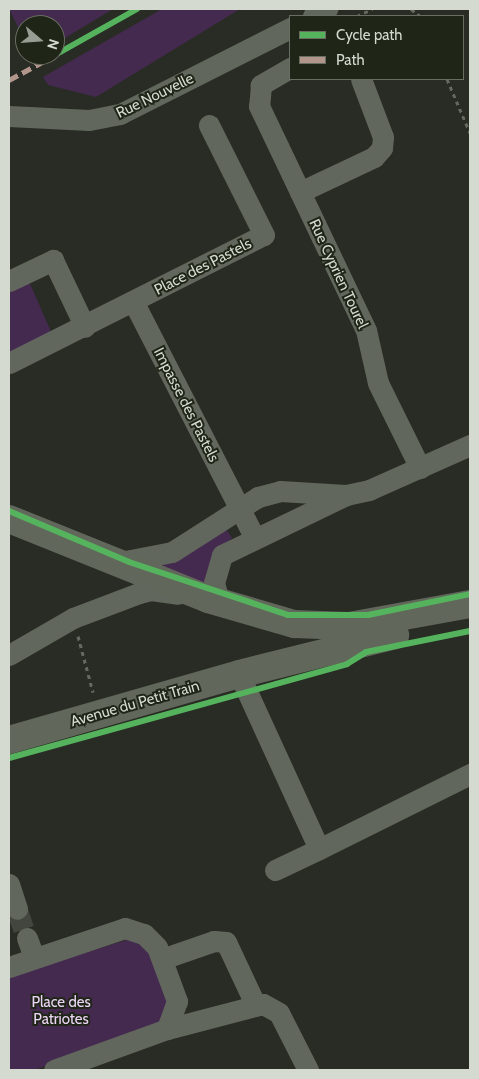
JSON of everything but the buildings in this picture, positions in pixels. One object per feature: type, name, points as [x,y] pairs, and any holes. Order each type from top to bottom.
[{"type":"main road","points":[[9,519],[115,564],[214,602],[271,620],[279,636],[275,658],[250,671]]},
{"type":"main road","points":[[259,617],[294,624],[349,626],[470,604]]},
{"type":"main road","name":"Avenue du Petit Train","points":[[9,740],[250,671],[470,616]]},
{"type":"street","points":[[315,15],[327,9]]},
{"type":"street","name":"Rue Nouvelle","points":[[9,116],[89,120],[120,114],[289,29]]},
{"type":"street","name":"Rue Cyprien Tourel","points":[[289,68],[268,79],[257,98],[366,330],[378,383],[420,468]]},
{"type":"street","points":[[300,192],[374,157],[382,148],[384,137],[361,80]]},
{"type":"street","name":"Place des Pastels","points":[[9,363],[134,303],[264,235],[209,125]]},
{"type":"street","points":[[9,281],[53,260],[84,327]]},
{"type":"street","name":"Impasse des Pastels","points":[[134,303],[237,508],[255,538]]},
{"type":"street","points":[[9,655],[73,618],[151,590],[214,602],[217,564],[222,555],[346,495],[420,468],[470,445]]},
{"type":"street","points":[[115,564],[172,552],[237,508],[280,491],[346,495]]},
{"type":"street","points":[[250,671],[319,849]]},
{"type":"street","points":[[275,870],[470,774]]},
{"type":"street","points":[[9,884],[17,909]]},
{"type":"street","points":[[9,967],[31,948],[125,928],[152,939],[162,959],[177,1001],[166,1029]]},
{"type":"street","points":[[162,959],[214,941],[226,942],[255,1004]]},
{"type":"street","points":[[54,1070],[76,1066],[166,1029],[255,1004],[279,1013],[308,1070]]},
{"type":"path","points":[[359,15],[372,9]]},
{"type":"path","points":[[447,80],[470,133]]},
{"type":"path","points":[[73,618],[99,714]]},
{"type":"green space","points":[[9,9],[113,9],[65,38],[65,15],[15,15],[15,21]]},
{"type":"green space","points":[[162,9],[240,9],[96,97],[48,85],[43,77]]},
{"type":"green space","points":[[28,279],[52,334],[9,355],[9,288]]},
{"type":"green space","points":[[224,526],[232,538],[214,553],[206,585],[152,562]]},
{"type":"green space","name":"Place des Patriotes","points":[[130,939],[147,949],[167,995],[165,1016],[149,1031],[34,1070],[9,1070],[9,976]]},
{"type":"tunnel","points":[[17,909],[27,938]]},
{"type":"marked path","points":[[9,80],[37,65]]},
{"type":"cycle path","points":[[65,49],[137,9]]},
{"type":"cycle path","points":[[9,511],[129,562],[288,615],[368,615],[470,594]]},
{"type":"cycle path","points":[[9,758],[347,664],[366,652],[470,631]]}]
